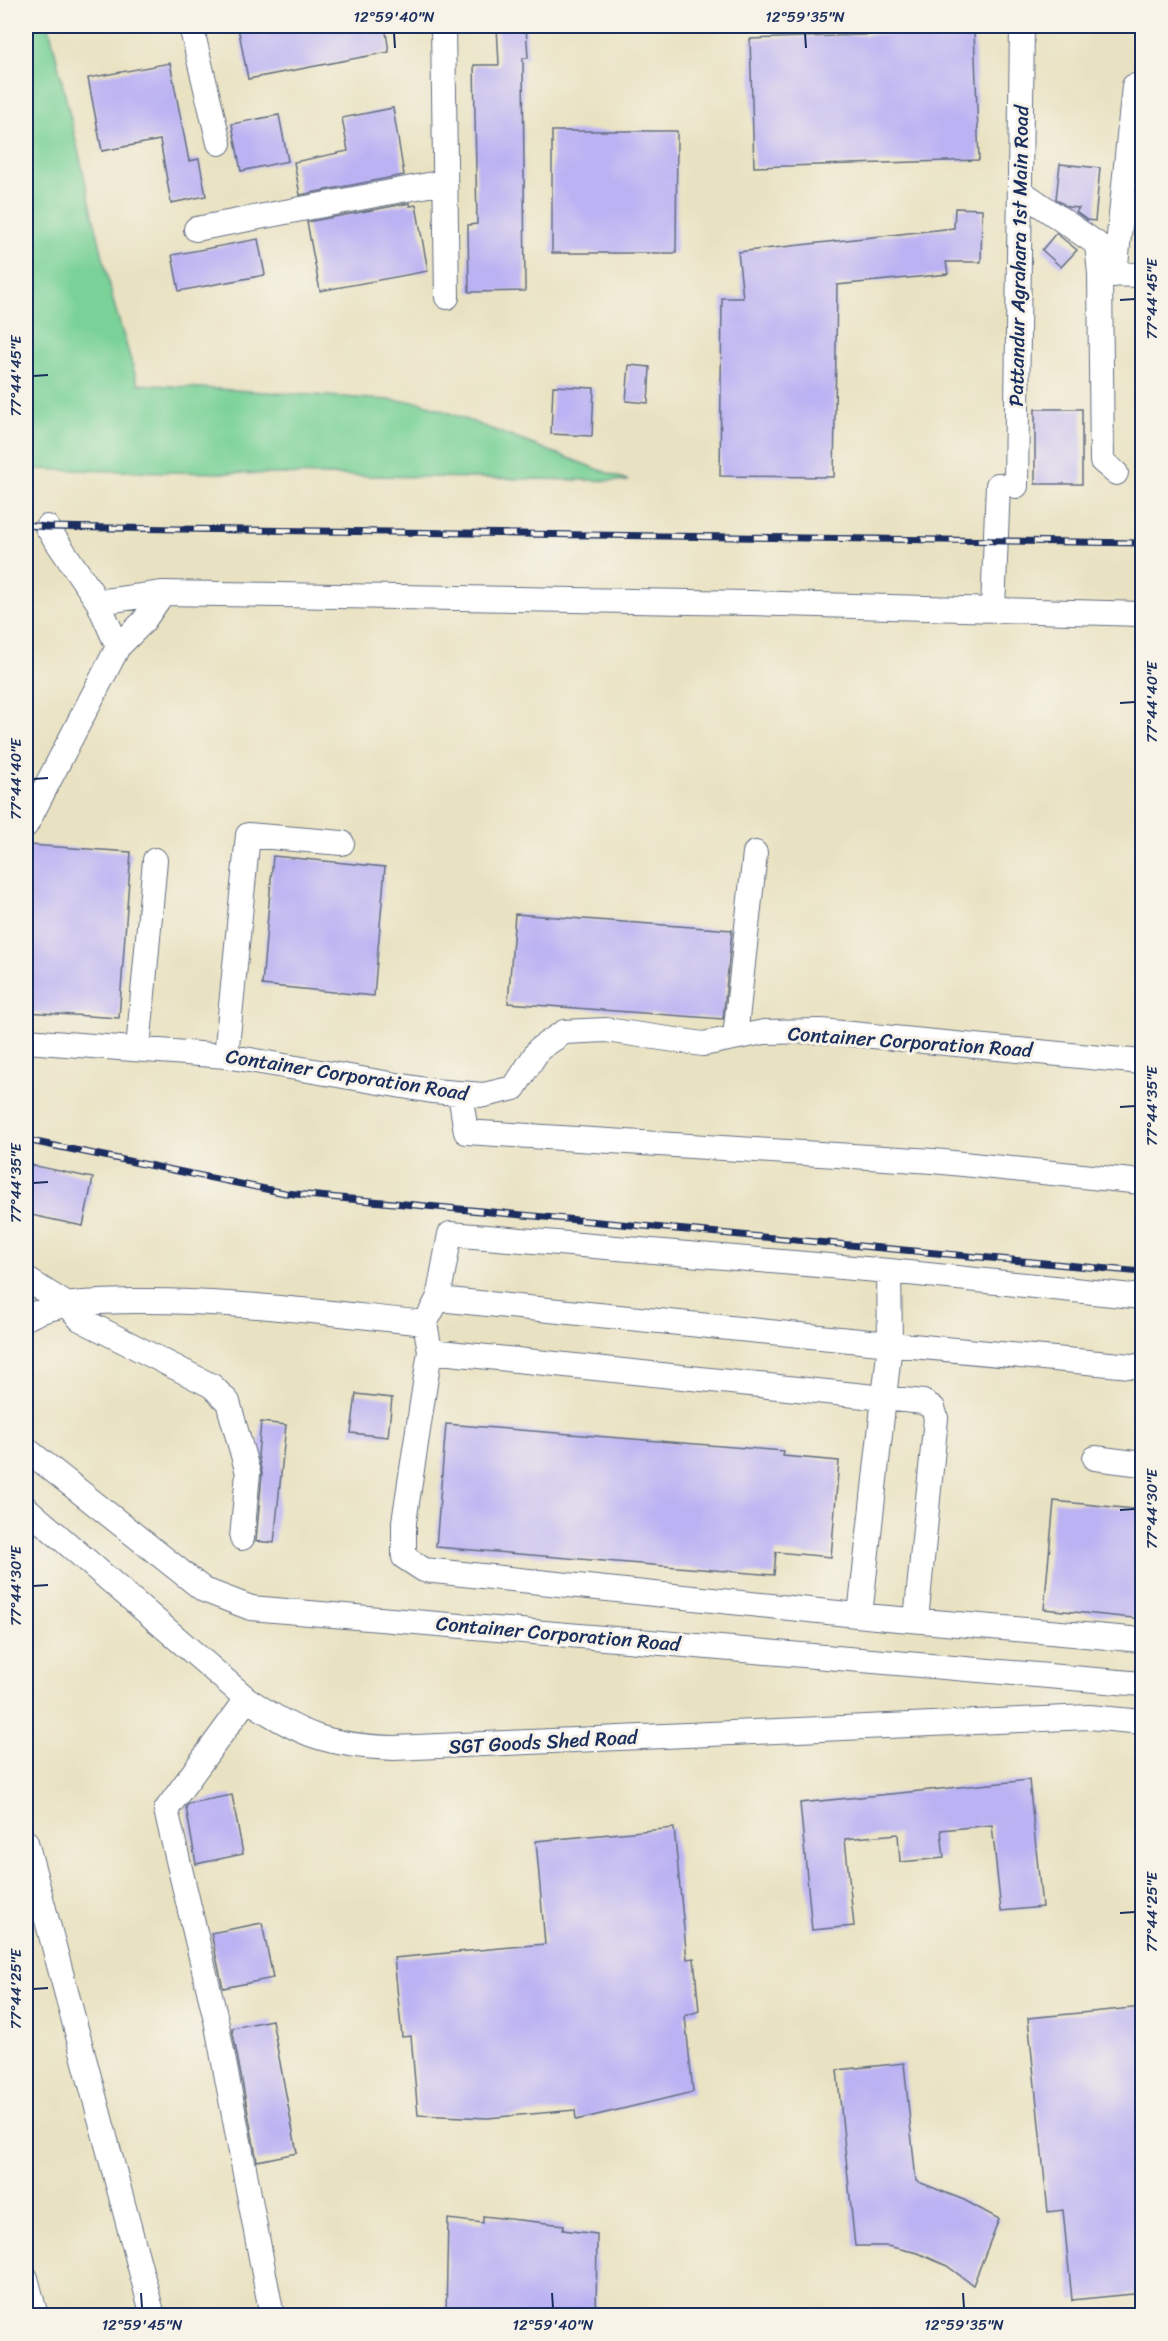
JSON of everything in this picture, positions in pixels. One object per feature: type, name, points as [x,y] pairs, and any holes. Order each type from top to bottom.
[{"type":"street","points":[[191,26],[219,143]]},
{"type":"street","points":[[443,26],[447,297]]},
{"type":"street","name":"Pattandur Agrahara 1st Main Road","points":[[993,609],[1007,486],[1020,191],[1022,26]]},
{"type":"street","points":[[1116,473],[1102,461],[1108,274],[1134,86]]},
{"type":"street","points":[[196,229],[444,182]]},
{"type":"street","points":[[1020,191],[1096,244],[1108,274]]},
{"type":"street","points":[[1108,274],[1143,275]]},
{"type":"street","points":[[47,527],[98,602],[118,647]]},
{"type":"street","points":[[26,825],[118,647],[143,622],[164,592]]},
{"type":"street","points":[[98,602],[164,592],[1143,614]]},
{"type":"street","points":[[226,1056],[248,835],[342,843]]},
{"type":"street","points":[[735,1037],[755,854]]},
{"type":"street","points":[[138,1049],[155,860]]},
{"type":"street","name":"Container Corporation Road","points":[[26,1041],[226,1056],[432,1091],[484,1095],[514,1088],[539,1049],[564,1032],[606,1030],[703,1044],[764,1032],[821,1031],[1143,1062]]},
{"type":"street","points":[[460,1093],[466,1132],[933,1161],[1143,1182]]},
{"type":"street","points":[[1143,1297],[889,1271],[450,1234],[438,1299],[425,1323],[430,1351],[404,1522],[404,1557],[424,1570],[860,1616],[1143,1640]]},
{"type":"street","points":[[860,1616],[890,1344],[889,1271]]},
{"type":"street","points":[[26,1278],[69,1306],[80,1319],[212,1386],[228,1402],[248,1473],[242,1538]]},
{"type":"street","points":[[438,1299],[1143,1367]]},
{"type":"street","points":[[26,1318],[35,1313],[85,1302],[199,1300],[425,1323]]},
{"type":"street","points":[[430,1351],[923,1402],[933,1408],[936,1418],[916,1620]]},
{"type":"street","name":"Container Corporation Road","points":[[26,1449],[204,1590],[251,1608],[1143,1684]]},
{"type":"street","points":[[1095,1458],[1143,1464]]},
{"type":"street","name":"SGT Goods Shed Road","points":[[26,1508],[247,1699],[284,1724],[311,1737],[350,1745],[394,1749],[1089,1717],[1143,1722]]},
{"type":"street","points":[[247,1699],[166,1810],[216,2020],[273,2316]]},
{"type":"street","points":[[26,1842],[153,2316]]},
{"type":"street","points":[[26,2278],[36,2316]]},
{"type":"green space","points":[[26,26],[49,26],[114,304],[138,384],[420,402],[629,481],[26,469]]},
{"type":"building","points":[[385,26],[389,52],[248,79],[238,27]]},
{"type":"building","points":[[497,26],[526,26],[528,58],[523,58],[525,291],[469,292],[468,225],[477,224],[474,65],[499,65]]},
{"type":"building","points":[[974,31],[979,160],[754,167],[750,39]]},
{"type":"building","points":[[170,63],[189,161],[199,159],[206,196],[171,203],[160,140],[102,151],[88,78]]},
{"type":"building","points":[[393,108],[404,175],[300,195],[294,162],[348,151],[342,118]]},
{"type":"building","points":[[279,115],[288,161],[241,171],[232,124]]},
{"type":"building","points":[[552,131],[677,131],[676,253],[552,253]]},
{"type":"building","points":[[1060,164],[1100,168],[1095,221],[1087,220],[1076,212],[1079,208],[1068,207],[1056,199]]},
{"type":"building","points":[[410,203],[410,206],[416,205],[428,271],[320,291],[307,222]]},
{"type":"building","points":[[955,208],[982,209],[981,262],[946,262],[948,274],[837,285],[834,477],[720,476],[722,298],[743,298],[738,252],[954,228]]},
{"type":"building","points":[[1056,233],[1077,250],[1061,267],[1042,250]]},
{"type":"building","points":[[258,239],[265,275],[179,291],[172,255]]},
{"type":"building","points":[[629,365],[650,367],[648,403],[626,401]]},
{"type":"building","points":[[553,386],[594,388],[592,436],[551,434]]},
{"type":"building","points":[[1035,409],[1082,409],[1082,484],[1035,484]]},
{"type":"building","points":[[29,845],[131,852],[119,1018],[26,1012],[26,890]]},
{"type":"building","points":[[273,856],[385,867],[374,996],[262,985]]},
{"type":"building","points":[[515,914],[732,930],[723,1019],[508,1003]]},
{"type":"building","points":[[26,1164],[93,1178],[83,1226],[26,1214]]},
{"type":"building","points":[[356,1394],[392,1398],[388,1437],[351,1433]]},
{"type":"building","points":[[261,1422],[286,1425],[274,1543],[256,1541],[262,1474],[258,1455]]},
{"type":"building","points":[[446,1424],[784,1451],[783,1456],[839,1461],[831,1557],[776,1552],[774,1575],[436,1547]]},
{"type":"building","points":[[1054,1501],[1143,1510],[1143,1619],[1044,1609]]},
{"type":"building","points":[[1029,1780],[1042,1907],[1001,1911],[992,1825],[941,1830],[944,1858],[900,1862],[898,1834],[845,1839],[854,1926],[812,1930],[800,1803]]},
{"type":"building","points":[[232,1795],[243,1854],[196,1864],[186,1807],[189,1803]]},
{"type":"building","points":[[674,1828],[687,1959],[694,1958],[699,2011],[685,2016],[693,2092],[576,2120],[575,2110],[488,2118],[418,2115],[411,2036],[402,2037],[394,1958],[545,1944],[536,1841]]},
{"type":"building","points":[[262,1923],[273,1978],[223,1988],[211,1933]]},
{"type":"building","points":[[1143,2007],[1143,2293],[1072,2300],[1063,2210],[1048,2212],[1028,2018]]},
{"type":"building","points":[[272,2020],[297,2153],[257,2161],[232,2028]]},
{"type":"building","points":[[904,2063],[916,2181],[964,2200],[999,2219],[973,2285],[947,2266],[918,2253],[887,2246],[855,2246],[837,2070]]},
{"type":"building","points":[[483,2216],[564,2225],[563,2230],[597,2234],[596,2316],[446,2316],[448,2219],[483,2223]]},
{"type":"railway","points":[[26,525],[1142,543]]},
{"type":"railway","points":[[26,1140],[285,1193],[1142,1272]]}]
